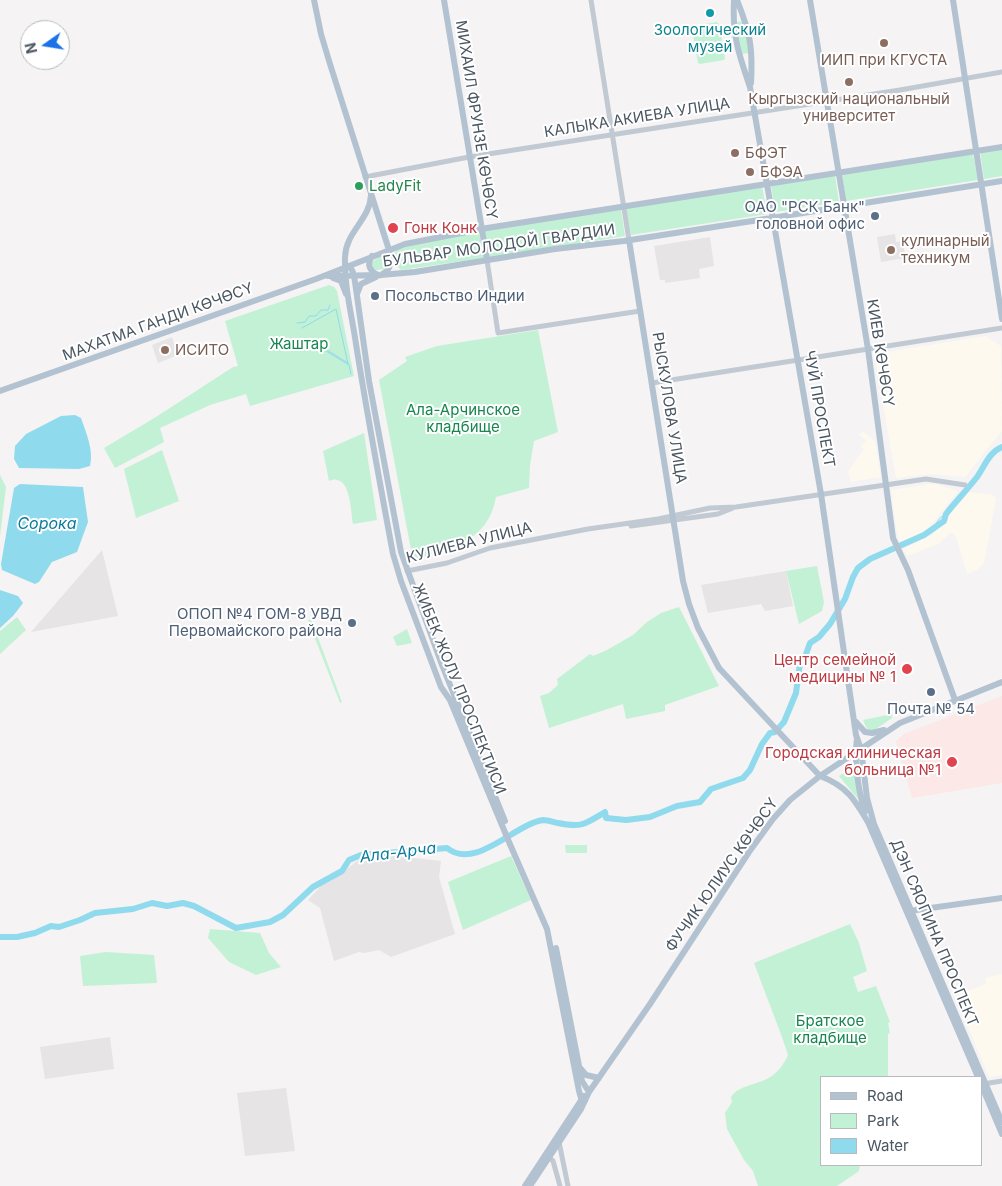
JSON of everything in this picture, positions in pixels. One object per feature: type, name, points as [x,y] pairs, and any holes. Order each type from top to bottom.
[{"type":"main road","points":[[314,0],[321,34],[370,195],[389,250],[390,269],[361,284],[357,295]]},
{"type":"main road","name":"МИХАИЛ ФРУНЗЕ КӨЧӨСҮ","points":[[444,0],[486,260]]},
{"type":"main road","name":"ЧУЙ ПРОСПЕКТ","points":[[736,0],[734,33],[740,59],[750,87],[755,113],[821,494],[858,751]]},
{"type":"main road","name":"ЧУЙ ПРОСПЕКТ","points":[[736,0],[747,24],[752,48],[750,87]]},
{"type":"main road","name":"КИЕВ КӨЧӨСҮ","points":[[810,0],[868,349],[893,538],[908,570],[955,700]]},
{"type":"main road","points":[[953,0],[1002,319]]},
{"type":"main road","name":"БУЛЬВАР МОЛОДОЙ ГВАРДИИ","points":[[325,276],[372,256],[424,239],[1002,147]]},
{"type":"main road","name":"БУЛЬВАР МОЛОДОЙ ГВАРДИИ","points":[[325,276],[415,272],[1002,181]]},
{"type":"main road","name":"ЖИБЕК ЖОЛУ ПРОСПЕКТИСИ","points":[[370,195],[367,212],[348,242],[346,276],[369,426],[398,569],[441,687],[448,691]]},
{"type":"main road","name":"РЫСКУЛОВА УЛИЦА","points":[[629,240],[688,604],[708,650],[719,668],[820,776],[846,790],[869,824]]},
{"type":"main road","points":[[372,256],[369,262],[370,268],[372,272],[380,275]]},
{"type":"main road","name":"ЖИБЕК ЖОЛУ ПРОСПЕКТИСИ","points":[[347,266],[352,270],[354,276],[375,415],[406,568],[448,691],[510,841],[551,928],[583,1100]]},
{"type":"main road","name":"МАХАТМА ГАНДИ КӨЧӨСҮ","points":[[0,392],[325,276]]},
{"type":"main road","points":[[316,279],[335,278],[341,282],[351,307]]},
{"type":"main road","name":"КУЛИЕВА УЛИЦА","points":[[398,569],[406,568]]},
{"type":"main road","name":"ФУЧИК ЮЛИУС КӨЧӨСҮ","points":[[530,1186],[583,1100],[768,825],[790,800],[820,776],[890,728],[1002,682]]},
{"type":"main road","points":[[854,719],[865,732],[890,728]]},
{"type":"main road","name":"ДЭН СЯОПИНА ПРОСПЕКТ","points":[[858,751],[862,801],[869,824],[909,911],[979,1076]]},
{"type":"main road","name":"ДЭН СЯОПИНА ПРОСПЕКТ","points":[[858,751],[872,818],[978,1076]]},
{"type":"main road","points":[[909,911],[1002,898]]},
{"type":"main road","name":"ЖИБЕК ЖОЛУ ПРОСПЕКТИСИ","points":[[565,1010],[584,1085],[589,1092]]},
{"type":"main road","points":[[579,1066],[586,1075],[599,1078]]},
{"type":"main road","name":"ДЭН СЯОПИНА ПРОСПЕКТ","points":[[982,1084],[1002,1122]]},
{"type":"main road","name":"ДЭН СЯОПИНА ПРОСПЕКТ","points":[[982,1084],[1002,1134]]},
{"type":"main road","name":"ФУЧИК ЮЛИУС КӨЧӨСҮ","points":[[525,1186],[559,1142],[583,1100]]},
{"type":"street","name":"РЫСКУЛОВА УЛИЦА","points":[[591,0],[629,240]]},
{"type":"street","name":"КАЛЫКА АКИЕВА УЛИЦА","points":[[365,178],[469,158],[1002,72]]},
{"type":"street","name":"МИХАИЛ ФРУНЗЕ КӨЧӨСҮ","points":[[486,260],[498,333],[640,311]]},
{"type":"street","points":[[652,383],[1002,328]]},
{"type":"street","name":"КУЛИЕВА УЛИЦА","points":[[406,568],[447,563],[490,548],[605,527],[640,525],[674,518],[718,514],[736,506],[926,479],[965,485]]},
{"type":"street","points":[[982,1084],[1002,1081]]},
{"type":"street","points":[[559,1142],[568,1186]]},
{"type":"street","points":[[548,1156],[555,1167],[560,1186]]},
{"type":"shaded area","name":"кулинарный техникум","points":[[895,234],[896,242],[903,241],[905,258],[881,262],[877,237]]},
{"type":"shaded area","points":[[710,237],[714,266],[699,269],[700,278],[665,283],[665,280],[660,280],[654,246]]},
{"type":"shaded area","points":[[986,336],[1001,346],[1002,431],[965,477],[933,474],[896,478],[874,354]]},
{"type":"shaded area","name":"ИСИТО","points":[[172,337],[178,355],[158,363],[152,345]]},
{"type":"shaded area","points":[[863,431],[875,441],[881,477],[851,482],[848,472],[864,449],[861,447],[866,440],[859,435]]},
{"type":"shaded area","points":[[930,484],[958,491],[926,531],[900,542],[897,534],[891,490]]},
{"type":"shaded area","points":[[969,492],[993,495],[996,499],[984,563],[978,569],[967,574],[955,534],[950,533],[938,544],[907,556],[903,549],[933,534]]},
{"type":"shaded area","points":[[102,550],[118,616],[31,632]]},
{"type":"shaded area","points":[[786,571],[793,606],[765,611],[761,604],[708,613],[701,585]]},
{"type":"shaded area","name":"Городская клиническая больница №1","points":[[1002,696],[1002,783],[912,798],[896,741],[904,734]]},
{"type":"shaded area","points":[[379,854],[441,861],[439,877],[455,934],[391,957],[379,950],[359,952],[334,961],[320,908],[308,900],[322,885],[331,881],[361,858]]},
{"type":"shaded area","points":[[1002,974],[1002,1075],[989,1077],[955,996],[986,984],[985,978]]},
{"type":"shaded area","points":[[110,1037],[114,1069],[45,1079],[40,1047]]},
{"type":"shaded area","points":[[286,1088],[295,1151],[245,1156],[237,1093]]},
{"type":"green space","points":[[739,21],[745,24],[749,53],[742,54],[736,24]]},
{"type":"green space","points":[[717,22],[719,24],[725,58],[724,60],[700,64],[698,63],[692,29],[694,26]]},
{"type":"green space","points":[[1002,148],[1002,176],[984,179],[980,152]]},
{"type":"green space","points":[[973,153],[978,180],[846,201],[842,174]]},
{"type":"green space","points":[[835,175],[839,202],[775,212],[771,185]]},
{"type":"green space","points":[[762,186],[767,214],[631,235],[626,208]]},
{"type":"green space","points":[[621,209],[625,236],[488,258],[484,230]]},
{"type":"green space","points":[[479,231],[484,258],[401,270],[397,266],[394,253],[396,250],[426,239]]},
{"type":"green space","points":[[380,256],[386,258],[388,265],[385,269],[376,270],[372,267],[372,262]]},
{"type":"green space","name":"Жаштар","points":[[329,285],[337,291],[354,376],[250,406],[246,394],[210,405],[160,428],[164,442],[115,468],[104,448],[233,367],[238,366],[225,321]]},
{"type":"green space","name":"Ала-Арчинское кладбище","points":[[538,330],[558,432],[534,441],[529,488],[496,497],[492,512],[485,524],[466,541],[454,547],[413,560],[379,380],[407,361],[405,357],[437,346]]},
{"type":"green space","points":[[364,433],[377,520],[353,524],[348,492],[342,482],[329,481],[323,451]]},
{"type":"green space","points":[[162,450],[179,501],[136,518],[124,469]]},
{"type":"green space","points":[[0,475],[6,487],[0,536]]},
{"type":"green space","points":[[817,566],[824,602],[822,611],[799,624],[786,571]]},
{"type":"green space","points":[[679,607],[719,686],[665,705],[665,711],[626,719],[623,704],[549,728],[540,696],[549,693],[558,685],[557,679],[590,654],[593,656],[607,650],[633,635],[647,622],[661,613]]},
{"type":"green space","points":[[17,617],[26,630],[0,654],[0,631]]},
{"type":"green space","points":[[311,619],[342,702],[340,703],[308,620]]},
{"type":"green space","points":[[407,629],[412,643],[397,646],[393,637]]},
{"type":"green space","points":[[892,714],[892,718],[873,731],[867,729],[863,720]]},
{"type":"green space","points":[[855,766],[858,799],[839,776]]},
{"type":"green space","points":[[565,845],[587,845],[587,853],[566,853]]},
{"type":"green space","points":[[511,856],[531,900],[463,930],[448,882]]},
{"type":"green space","name":"Братское кладбище","points":[[850,924],[859,943],[867,971],[853,977],[858,992],[876,986],[890,1022],[888,1023],[890,1033],[888,1034],[888,1076],[820,1076],[820,1166],[860,1166],[859,1171],[837,1186],[758,1186],[753,1171],[744,1160],[727,1129],[725,1113],[732,1102],[731,1097],[739,1089],[773,1075],[782,1066],[788,1055],[754,963]]},
{"type":"green space","points":[[210,929],[260,933],[269,953],[281,967],[256,975],[229,962],[208,938]]},
{"type":"green space","points":[[106,952],[154,955],[157,983],[83,986],[80,956]]},
{"type":"water","points":[[75,415],[81,418],[87,436],[91,454],[90,466],[79,469],[19,468],[14,459],[15,446],[26,434],[61,416]]},
{"type":"water","name":"Сорока","points":[[20,484],[83,487],[88,522],[77,552],[52,562],[39,582],[35,584],[2,570],[1,564],[14,488]]},
{"type":"water","points":[[0,590],[18,596],[23,603],[0,628]]},
{"type":"waterway","points":[[297,323],[305,322],[309,316],[316,316],[321,310],[328,310],[330,305]]},
{"type":"waterway","points":[[302,328],[336,309],[348,364]]},
{"type":"waterway","points":[[309,339],[348,363]]},
{"type":"waterway","points":[[308,340],[349,365],[351,374]]},
{"type":"waterway","name":"Ала-Арча","points":[[0,937],[17,937],[35,933],[51,926],[59,927],[95,913],[133,909],[152,903],[167,906],[183,903],[194,906],[236,928],[270,922],[283,915],[313,887],[342,871],[349,860],[361,855],[447,848],[458,854],[470,854],[495,844],[532,823],[543,820],[578,825],[588,822],[605,812],[606,818],[626,820],[650,817],[677,806],[700,802],[711,789],[743,778],[750,770],[762,744],[770,733],[775,732],[784,722],[796,693],[800,663],[805,657],[810,643],[819,637],[830,624],[845,599],[858,568],[870,559],[924,535],[944,521],[946,514],[977,477],[994,452],[1002,447]]},
{"type":"waterway","name":"Ала-Арча","points":[[932,529],[940,518],[946,514]]},
{"type":"place","name":"Зоологический музей","points":[[710,13]]},
{"type":"place","name":"ИИП при КГУСТА","points":[[884,43]]},
{"type":"place","name":"Кыргызский национальный университет","points":[[849,82]]},
{"type":"place","name":"БФЭТ","points":[[735,153]]},
{"type":"place","name":"БФЭА","points":[[750,172]]},
{"type":"place","name":"LadyFit","points":[[359,186]]},
{"type":"place","name":"ОАО \"РСК Банк\" головной офис","points":[[875,216]]},
{"type":"place","name":"Гонк Конк","points":[[393,228]]},
{"type":"place","name":"кулинарный техникум","points":[[891,250]]},
{"type":"place","name":"Посольство Индии","points":[[375,296]]},
{"type":"place","name":"ИСИТО","points":[[165,350]]},
{"type":"place","name":"ОПОП №4 ГОМ-8 УВД Первомайского района","points":[[352,623]]},
{"type":"place","name":"Центр семейной медицины № 1","points":[[907,669]]},
{"type":"place","name":"Почта № 54","points":[[931,692]]},
{"type":"place","name":"Городская клиническая больница №1","points":[[952,762]]}]
